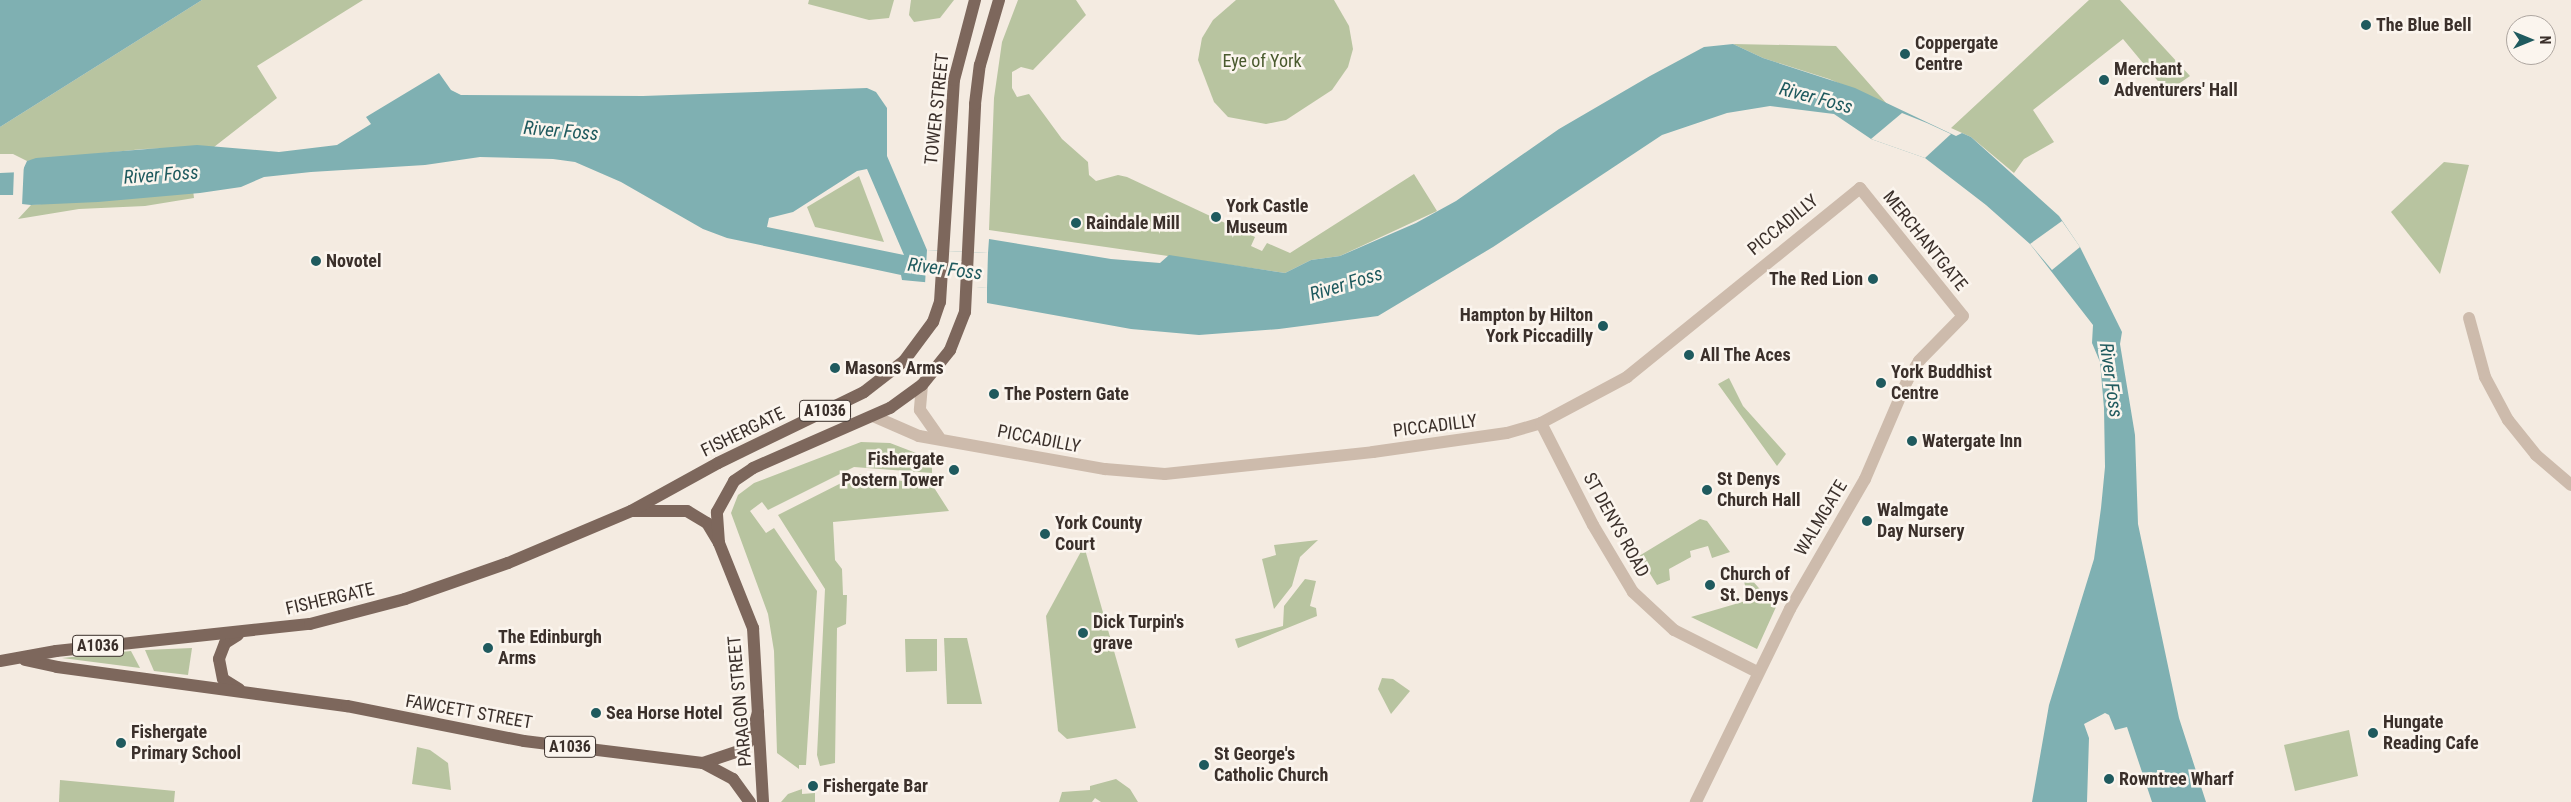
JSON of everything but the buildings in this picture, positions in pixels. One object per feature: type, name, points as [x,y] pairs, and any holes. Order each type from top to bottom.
[{"type":"main road","name":"TOWER STREET","points":[[933,322],[943,285],[954,80],[975,0]]},
{"type":"main road","name":"FISHERGATE","points":[[719,543],[717,512],[734,481],[753,468],[873,416],[922,385],[950,350],[965,312],[968,287],[971,144],[980,65],[999,0]]},
{"type":"main road","name":"FISHERGATE","points":[[0,662],[136,641],[240,634],[310,624],[414,596],[508,563],[631,511],[718,463],[864,392],[904,361],[933,322]]},
{"type":"main road","name":"FISHERGATE","points":[[631,511],[687,511],[707,523],[719,543]]},
{"type":"main road","name":"PARAGON STREET","points":[[719,543],[753,628],[763,802]]},
{"type":"main road","name":"A1036","points":[[240,634],[221,650],[219,668],[223,679],[241,690]]},
{"type":"main road","name":"FISHERGATE","points":[[22,659],[57,668],[241,690]]},
{"type":"main road","name":"FAWCETT STREET","points":[[241,690],[295,698],[524,741],[703,763],[742,750],[750,740],[758,712]]},
{"type":"main road","name":"PARAGON STREET","points":[[703,763],[732,779],[750,802]]},
{"type":"street","name":"MERCHANTGATE","points":[[1860,188],[1963,316]]},
{"type":"street","name":"PICCADILLY","points":[[873,416],[919,436],[939,437],[1105,469],[1165,474],[1485,438],[1541,423],[1627,377],[1860,188]]},
{"type":"street","name":"WALMGATE","points":[[1696,802],[1757,672],[1865,479],[1907,381],[1919,361],[1963,316]]},
{"type":"street","points":[[2469,318],[2485,377],[2508,420],[2536,455],[2571,485]]},
{"type":"street","points":[[922,385],[920,410],[939,437]]},
{"type":"street","name":"ST DENYS ROAD","points":[[1541,423],[1592,524],[1633,592],[1674,630],[1757,672]]},
{"type":"green space","points":[[202,0],[363,0],[257,66],[277,98],[214,147],[143,149],[27,161],[13,154],[0,154],[0,127]]},
{"type":"green space","points":[[809,0],[894,0],[889,18],[869,20],[808,4]]},
{"type":"green space","points":[[911,0],[954,0],[940,18],[914,22],[909,15]]},
{"type":"green space","points":[[1018,0],[1076,0],[1086,15],[1033,70],[1021,67],[1012,72],[1012,88],[1017,97],[1029,94],[1062,139],[1088,162],[1089,175],[1096,181],[1118,175],[1127,177],[1255,237],[1251,246],[1262,251],[1267,243],[1290,253],[1414,174],[1437,211],[1340,256],[1311,260],[1285,273],[989,230],[994,98],[1002,42]]},
{"type":"green space","name":"Eye of York","points":[[1236,0],[1334,0],[1349,26],[1353,49],[1348,67],[1332,90],[1286,120],[1266,124],[1228,117],[1214,102],[1198,60],[1202,38],[1213,20]]},
{"type":"green space","points":[[2089,0],[2120,0],[2190,76],[2167,92],[2123,39],[2033,110],[2054,142],[2024,159],[2014,173],[1971,137],[1951,128]]},
{"type":"green space","points":[[1733,44],[1836,46],[1887,104],[1829,79],[1763,58]]},
{"type":"green space","points":[[2444,162],[2469,165],[2440,274],[2391,212]]},
{"type":"green space","points":[[859,176],[884,242],[815,227],[807,207]]},
{"type":"green space","points":[[193,190],[194,198],[145,206],[79,209],[18,219],[31,205]]},
{"type":"green space","points":[[1729,378],[1743,406],[1786,454],[1777,466],[1718,384]]},
{"type":"green space","points":[[861,442],[890,443],[929,458],[932,460],[932,473],[854,467],[768,510],[762,502],[750,511],[766,533],[774,528],[817,591],[806,765],[799,765],[799,769],[777,753],[774,651],[768,614],[731,513],[738,495],[754,483]]},
{"type":"green space","points":[[859,474],[933,486],[949,511],[833,522],[835,560],[842,569],[843,595],[847,595],[846,624],[837,628],[835,763],[820,766],[817,755],[825,589],[778,515]]},
{"type":"green space","points":[[1700,519],[1707,521],[1730,552],[1712,558],[1708,546],[1690,551],[1691,557],[1669,569],[1670,580],[1657,585],[1639,556]]},
{"type":"green space","points":[[1318,540],[1300,557],[1292,586],[1274,609],[1262,559],[1276,555],[1274,545]]},
{"type":"green space","points":[[1084,546],[1136,728],[1067,739],[1058,731],[1046,616]]},
{"type":"green space","points":[[1740,567],[1776,607],[1757,649],[1691,617],[1749,600]]},
{"type":"green space","points":[[1305,579],[1316,581],[1310,606],[1316,608],[1317,616],[1238,648],[1235,639],[1283,626],[1284,606]]},
{"type":"green space","points":[[944,638],[967,638],[982,704],[947,704]]},
{"type":"green space","points":[[905,639],[937,639],[937,671],[906,672]]},
{"type":"green space","points":[[192,648],[188,675],[154,671],[145,650]]},
{"type":"green space","points":[[131,651],[140,668],[62,658]]},
{"type":"green space","points":[[1382,678],[1393,679],[1410,691],[1391,714],[1378,689]]},
{"type":"green space","points":[[2349,730],[2358,776],[2295,791],[2284,745]]},
{"type":"green space","points":[[417,747],[430,750],[448,763],[451,790],[412,784]]},
{"type":"green space","points":[[1116,779],[1130,789],[1138,802],[1101,802],[1095,798],[1092,802],[1059,802],[1062,792],[1090,790],[1090,786]]},
{"type":"green space","points":[[60,780],[175,791],[174,802],[59,802]]},
{"type":"green space","points":[[802,789],[802,794],[815,793],[815,802],[781,802],[788,794]]},
{"type":"water","points":[[0,0],[202,0],[0,127]]},
{"type":"water","name":"River Foss","points":[[1733,44],[1763,58],[1855,88],[1956,136],[1962,133],[1971,137],[2059,216],[2080,247],[2122,332],[2120,344],[2135,435],[2138,524],[2179,718],[2206,802],[2152,802],[2127,727],[2115,730],[2109,715],[2105,713],[2084,724],[2089,738],[2087,802],[2032,802],[2049,705],[2094,559],[2101,508],[2105,467],[2104,408],[2100,362],[2092,343],[2093,325],[2030,244],[1986,205],[1925,158],[1871,139],[1834,114],[1770,106],[1727,113],[1662,135],[1493,247],[1378,316],[1279,329],[1199,335],[1131,329],[987,303],[987,288],[902,280],[901,275],[727,238],[703,229],[621,182],[575,162],[553,159],[480,157],[425,165],[311,172],[264,177],[241,187],[200,193],[98,202],[31,205],[22,204],[14,195],[0,195],[0,173],[22,172],[27,161],[36,158],[197,145],[279,152],[337,145],[371,124],[366,117],[439,73],[451,90],[461,95],[643,96],[867,88],[876,92],[887,108],[887,156],[927,250],[988,253],[989,239],[1111,259],[1160,263],[1169,255],[1285,273],[1311,260],[1340,256],[1416,223],[1456,201],[1559,129],[1704,47]],"holes":[[[867,169],[904,255],[767,227],[769,218],[793,212],[857,171]]]},
{"type":"pier","points":[[1902,113],[1951,134],[1925,158],[1871,139]]},
{"type":"pier","points":[[24,162],[22,206],[13,197],[14,169],[20,169]]},
{"type":"pier","points":[[2062,221],[2080,247],[2052,270],[2030,244]]},
{"type":"pier","points":[[927,250],[988,253],[987,288],[925,284]]},
{"type":"place","name":"The Blue Bell","points":[[2366,25]]},
{"type":"place","name":"Coppergate Centre","points":[[1905,54]]},
{"type":"place","name":"Merchant Adventurers' Hall","points":[[2104,80]]},
{"type":"place","name":"York Castle Museum","points":[[1216,217]]},
{"type":"place","name":"Raindale Mill","points":[[1076,223]]},
{"type":"place","name":"Novotel","points":[[316,261]]},
{"type":"place","name":"The Red Lion","points":[[1873,279]]},
{"type":"place","name":"Hampton by Hilton York Piccadilly","points":[[1603,326]]},
{"type":"place","name":"All The Aces","points":[[1689,355]]},
{"type":"place","name":"Masons Arms","points":[[835,368]]},
{"type":"place","name":"York Buddhist Centre","points":[[1881,383]]},
{"type":"place","name":"The Postern Gate","points":[[994,394]]},
{"type":"place","name":"Watergate Inn","points":[[1912,441]]},
{"type":"place","name":"Fishergate Postern Tower","points":[[954,470]]},
{"type":"place","name":"St Denys Church Hall","points":[[1707,490]]},
{"type":"place","name":"Walmgate Day Nursery","points":[[1867,521]]},
{"type":"place","name":"York County Court","points":[[1045,534]]},
{"type":"place","name":"Church of St. Denys","points":[[1710,585]]},
{"type":"place","name":"Dick Turpin's grave","points":[[1083,633]]},
{"type":"place","name":"The Edinburgh Arms","points":[[488,648]]},
{"type":"place","name":"Sea Horse Hotel","points":[[596,713]]},
{"type":"place","name":"Hungate Reading Cafe","points":[[2373,733]]},
{"type":"place","name":"Fishergate Primary School","points":[[121,743]]},
{"type":"place","name":"St George's Catholic Church","points":[[1204,765]]},
{"type":"place","name":"Rowntree Wharf","points":[[2109,779]]},
{"type":"place","name":"Fishergate Bar","points":[[813,786]]}]
